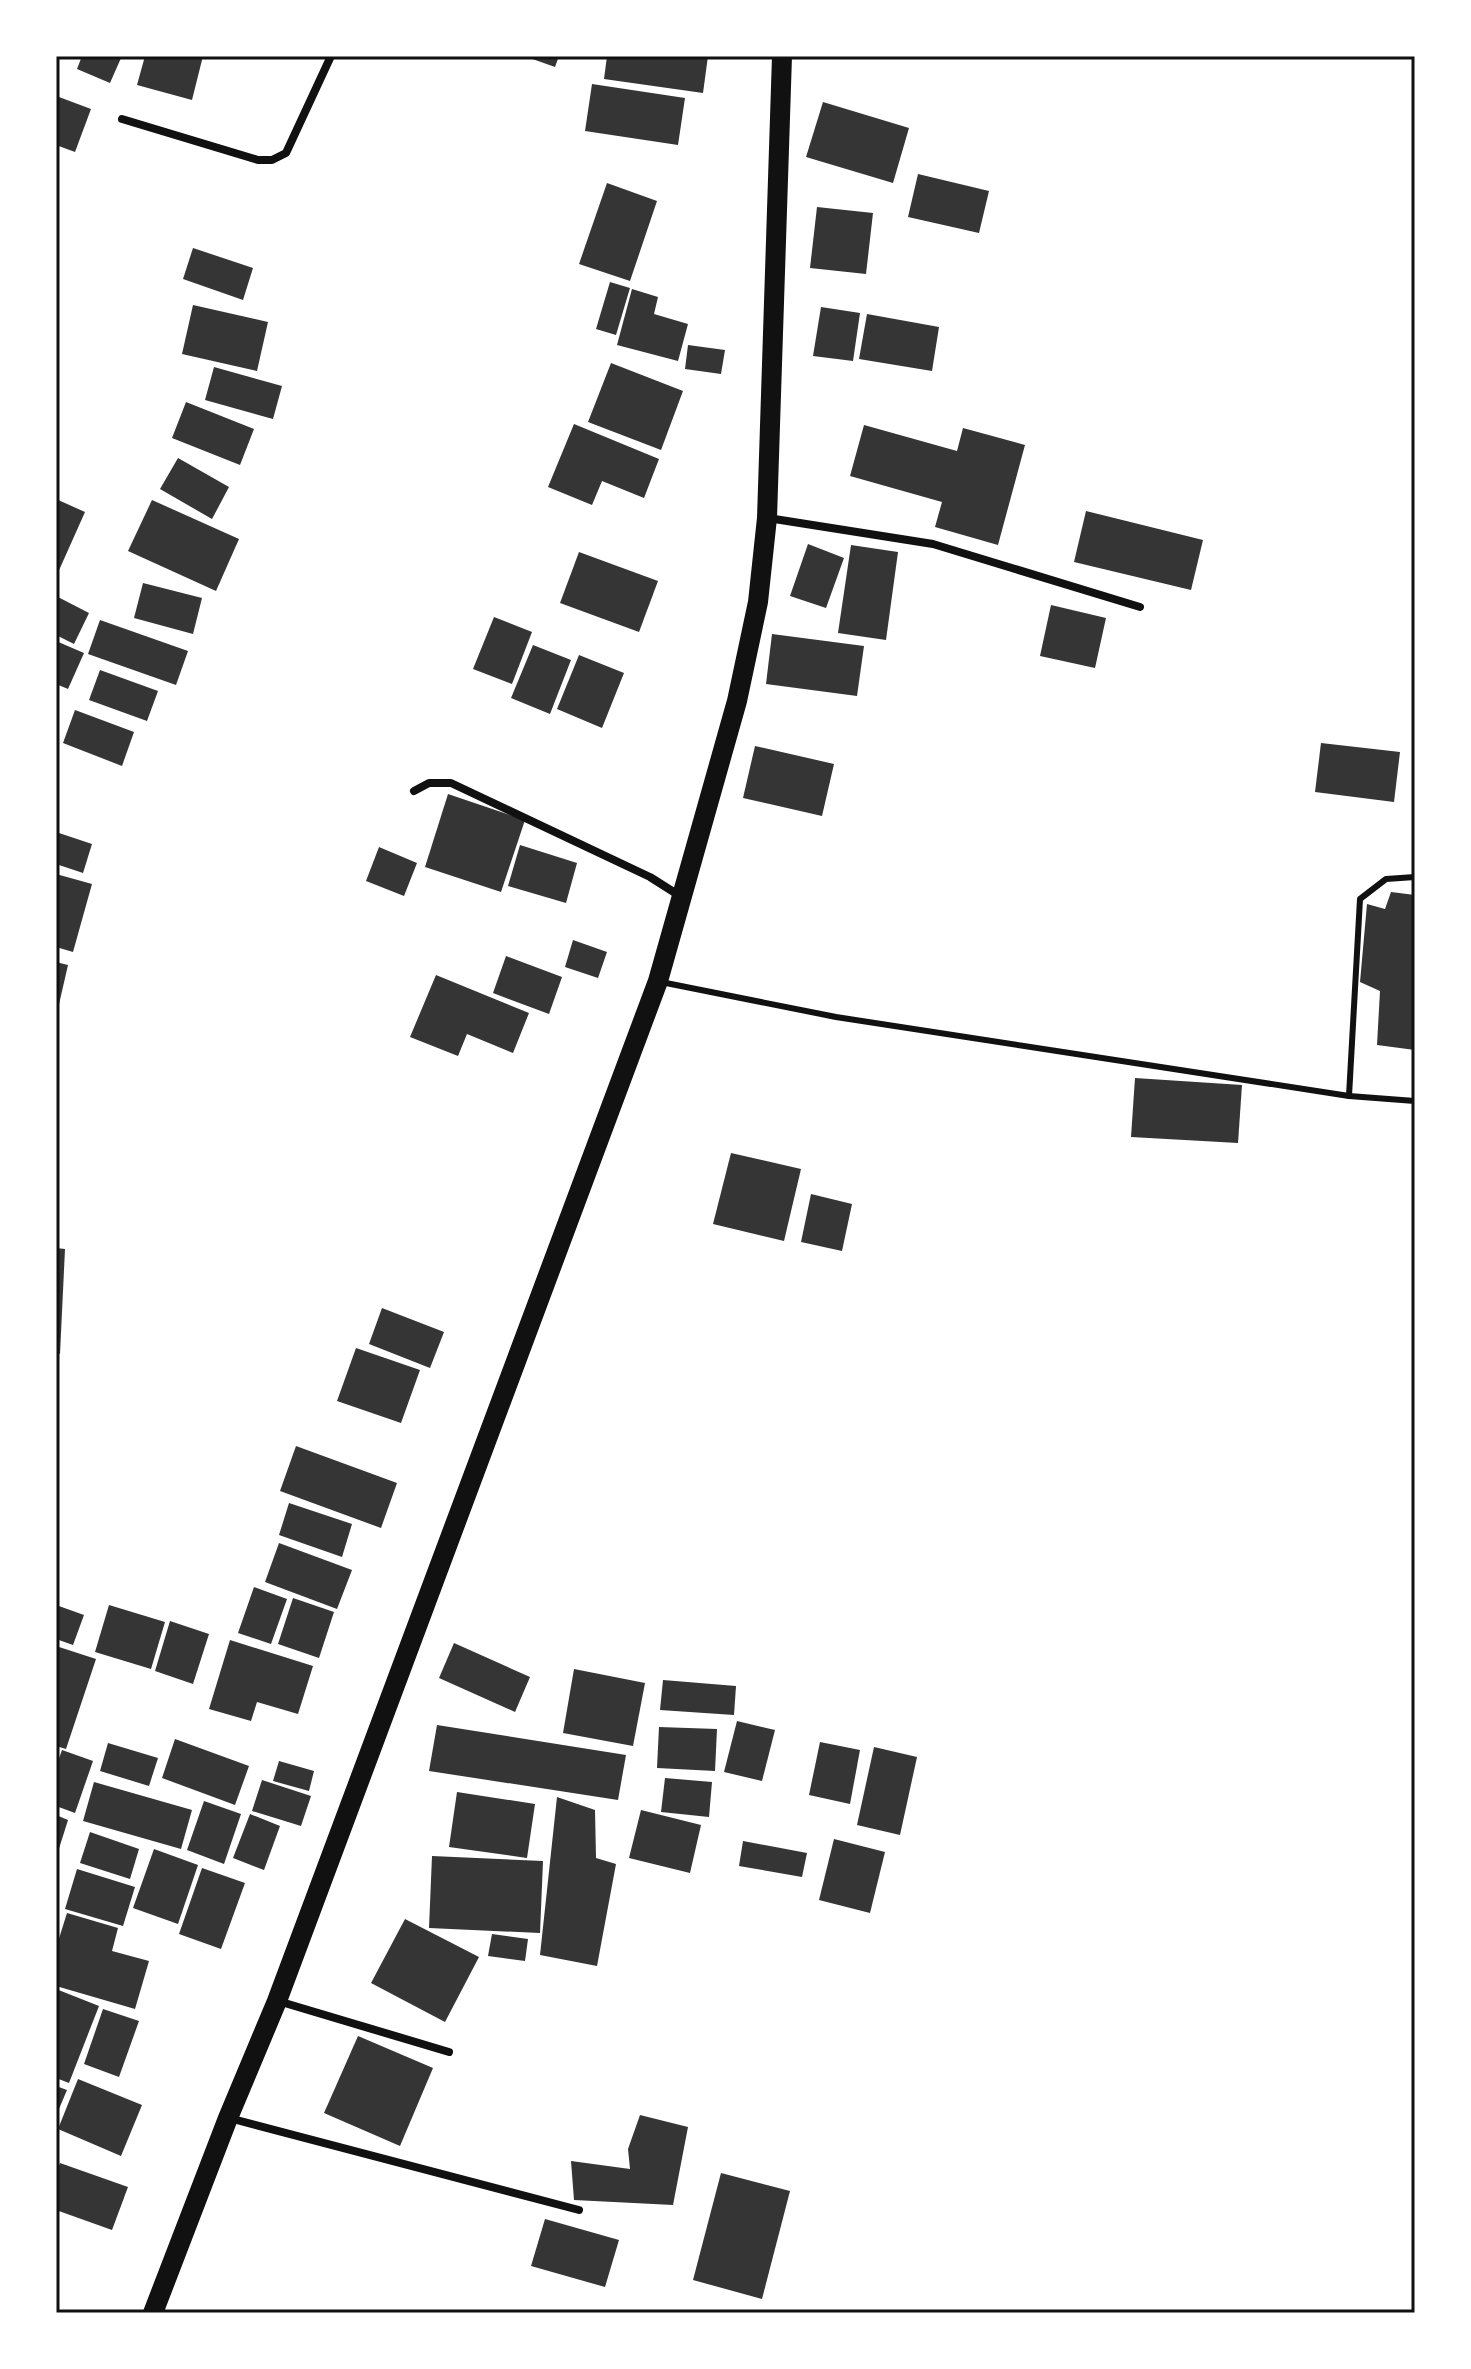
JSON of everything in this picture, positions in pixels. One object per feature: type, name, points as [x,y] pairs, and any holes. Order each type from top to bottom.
[{"type":"main road","points":[[153,2313],[277,2001],[658,981],[737,701],[758,602],[767,518],[782,56]]},
{"type":"street","points":[[122,119],[258,160],[272,160],[286,153],[331,56]]},
{"type":"street","points":[[767,518],[933,544],[1140,607]]},
{"type":"street","points":[[414,791],[429,783],[451,783],[650,877],[681,897]]},
{"type":"street","points":[[277,2001],[449,2052]]},
{"type":"street","points":[[228,2118],[579,2210]]},
{"type":"lane","points":[[1349,1096],[1360,899],[1386,879],[1415,877]]},
{"type":"lane","points":[[658,981],[836,1017],[1349,1096],[1415,1101]]},
{"type":"building","points":[[82,56],[121,58],[110,83],[77,69]]},
{"type":"building","points":[[145,56],[203,56],[192,100],[137,85]]},
{"type":"building","points":[[524,56],[559,56],[555,67]]},
{"type":"building","points":[[607,56],[708,56],[703,93],[604,79]]},
{"type":"building","points":[[592,84],[685,98],[678,145],[585,131]]},
{"type":"building","points":[[59,97],[91,109],[75,152],[56,145]]},
{"type":"building","points":[[823,102],[909,128],[893,183],[806,157]]},
{"type":"building","points":[[918,174],[989,191],[979,233],[908,217]]},
{"type":"building","points":[[607,183],[657,201],[630,281],[579,264]]},
{"type":"building","points":[[817,207],[873,213],[866,274],[810,268]]},
{"type":"building","points":[[193,248],[253,268],[243,300],[183,279]]},
{"type":"building","points":[[610,282],[630,288],[616,335],[596,329]]},
{"type":"building","points":[[632,289],[658,297],[654,314],[688,324],[678,361],[617,345]]},
{"type":"building","points":[[193,305],[268,322],[257,371],[182,354]]},
{"type":"building","points":[[821,307],[860,313],[853,361],[813,356]]},
{"type":"building","points":[[867,314],[939,327],[932,371],[859,359]]},
{"type":"building","points":[[688,345],[725,350],[721,374],[685,369]]},
{"type":"building","points":[[611,363],[683,391],[661,450],[588,422]]},
{"type":"building","points":[[214,367],[282,386],[273,419],[205,400]]},
{"type":"building","points":[[186,402],[254,429],[240,465],[172,438]]},
{"type":"building","points":[[574,424],[659,459],[644,498],[602,481],[592,505],[548,487]]},
{"type":"building","points":[[864,425],[957,451],[963,428],[1025,445],[998,545],[935,527],[942,502],[850,476]]},
{"type":"building","points":[[178,458],[229,487],[212,519],[160,489]]},
{"type":"building","points":[[56,499],[85,512],[56,577]]},
{"type":"building","points":[[152,500],[239,539],[216,591],[128,551]]},
{"type":"building","points":[[1086,511],[1203,540],[1191,590],[1074,562]]},
{"type":"building","points":[[808,544],[844,558],[826,608],[790,596]]},
{"type":"building","points":[[851,545],[898,552],[886,640],[838,633]]},
{"type":"building","points":[[579,552],[658,581],[639,632],[560,603]]},
{"type":"building","points":[[143,583],[202,598],[193,634],[134,618]]},
{"type":"building","points":[[56,596],[89,613],[74,644],[56,635]]},
{"type":"building","points":[[1051,605],[1106,618],[1095,668],[1040,656]]},
{"type":"building","points":[[494,617],[532,632],[512,684],[473,669]]},
{"type":"building","points":[[100,620],[188,651],[176,685],[88,654]]},
{"type":"building","points":[[772,634],[864,646],[857,696],[766,684]]},
{"type":"building","points":[[56,641],[84,653],[68,689],[56,684]]},
{"type":"building","points":[[533,645],[571,660],[550,714],[511,698]]},
{"type":"building","points":[[579,655],[624,673],[602,728],[557,709]]},
{"type":"building","points":[[100,670],[158,691],[147,721],[89,700]]},
{"type":"building","points":[[75,710],[134,732],[122,766],[63,743]]},
{"type":"building","points":[[1321,743],[1400,752],[1394,802],[1315,792]]},
{"type":"building","points":[[755,746],[834,764],[822,816],[743,798]]},
{"type":"building","points":[[448,794],[525,820],[501,892],[425,867]]},
{"type":"building","points":[[56,832],[92,844],[83,873],[56,864]]},
{"type":"building","points":[[520,845],[577,863],[566,903],[508,886]]},
{"type":"building","points":[[379,847],[417,863],[404,896],[366,881]]},
{"type":"building","points":[[56,874],[92,884],[73,952],[56,947]]},
{"type":"building","points":[[1391,892],[1415,895],[1415,1050],[1377,1045],[1380,991],[1360,982],[1367,904],[1385,909]]},
{"type":"building","points":[[573,940],[607,952],[598,978],[565,967]]},
{"type":"building","points":[[506,956],[562,977],[549,1014],[493,993]]},
{"type":"building","points":[[56,962],[68,965],[57,1013],[56,1012]]},
{"type":"building","points":[[436,975],[529,1013],[513,1053],[467,1034],[458,1056],[410,1037]]},
{"type":"building","points":[[1135,1078],[1242,1085],[1238,1143],[1131,1137]]},
{"type":"building","points":[[731,1153],[801,1169],[784,1241],[713,1224]]},
{"type":"building","points":[[811,1194],[852,1204],[842,1251],[801,1242]]},
{"type":"building","points":[[56,1248],[65,1249],[60,1354],[56,1353]]},
{"type":"building","points":[[382,1308],[444,1332],[430,1368],[369,1344]]},
{"type":"building","points":[[356,1348],[420,1370],[401,1423],[337,1401]]},
{"type":"building","points":[[296,1446],[397,1483],[381,1528],[280,1491]]},
{"type":"building","points":[[289,1503],[352,1524],[342,1557],[279,1535]]},
{"type":"building","points":[[279,1543],[352,1570],[337,1609],[265,1582]]},
{"type":"building","points":[[254,1587],[287,1599],[271,1644],[238,1633]]},
{"type":"building","points":[[293,1598],[334,1612],[319,1658],[278,1644]]},
{"type":"building","points":[[56,1605],[84,1615],[73,1645],[56,1639]]},
{"type":"building","points":[[109,1605],[165,1622],[151,1669],[95,1652]]},
{"type":"building","points":[[170,1621],[209,1634],[193,1684],[155,1671]]},
{"type":"building","points":[[230,1640],[313,1666],[298,1714],[257,1702],[251,1721],[209,1709]]},
{"type":"building","points":[[454,1643],[530,1677],[515,1712],[439,1678]]},
{"type":"building","points":[[56,1646],[96,1659],[66,1749],[56,1746]]},
{"type":"building","points":[[574,1669],[645,1683],[633,1746],[563,1733]]},
{"type":"building","points":[[663,1680],[736,1686],[734,1715],[660,1710]]},
{"type":"building","points":[[737,1721],[775,1730],[762,1781],[724,1772]]},
{"type":"building","points":[[437,1725],[626,1755],[618,1800],[429,1771]]},
{"type":"building","points":[[659,1727],[717,1729],[715,1771],[657,1768]]},
{"type":"building","points":[[175,1739],[249,1766],[235,1805],[162,1778]]},
{"type":"building","points":[[820,1742],[860,1750],[850,1804],[809,1795]]},
{"type":"building","points":[[108,1743],[158,1758],[149,1786],[100,1771]]},
{"type":"building","points":[[874,1747],[917,1757],[900,1835],[857,1825]]},
{"type":"building","points":[[62,1750],[93,1761],[75,1813],[56,1806],[56,1767]]},
{"type":"building","points":[[279,1761],[314,1771],[309,1791],[273,1781]]},
{"type":"building","points":[[665,1778],[712,1782],[709,1817],[661,1812]]},
{"type":"building","points":[[262,1780],[311,1796],[301,1826],[252,1811]]},
{"type":"building","points":[[94,1782],[192,1810],[181,1849],[83,1821]]},
{"type":"building","points":[[457,1792],[535,1804],[527,1858],[449,1847]]},
{"type":"building","points":[[557,1797],[595,1810],[596,1858],[616,1864],[597,1966],[540,1955]]},
{"type":"building","points":[[204,1801],[241,1814],[224,1864],[187,1850]]},
{"type":"building","points":[[641,1810],[701,1825],[690,1873],[629,1858]]},
{"type":"building","points":[[250,1814],[280,1826],[264,1870],[233,1858]]},
{"type":"building","points":[[56,1815],[68,1820],[57,1855],[56,1855]]},
{"type":"building","points":[[90,1832],[139,1849],[130,1879],[80,1863]]},
{"type":"building","points":[[834,1839],[885,1852],[870,1913],[819,1900]]},
{"type":"building","points":[[743,1841],[807,1853],[802,1877],[739,1866]]},
{"type":"building","points":[[154,1849],[198,1865],[178,1924],[133,1908]]},
{"type":"building","points":[[432,1856],[543,1861],[540,1933],[429,1928]]},
{"type":"building","points":[[202,1868],[245,1883],[221,1949],[179,1934]]},
{"type":"building","points":[[77,1869],[135,1887],[123,1926],[65,1909]]},
{"type":"building","points":[[67,1913],[118,1928],[112,1951],[149,1961],[135,2009],[56,1986],[56,1948]]},
{"type":"building","points":[[405,1919],[479,1957],[445,2022],[371,1983]]},
{"type":"building","points":[[492,1934],[528,1939],[525,1961],[488,1956]]},
{"type":"building","points":[[56,1989],[99,2006],[69,2083],[56,2078]]},
{"type":"building","points":[[103,2009],[139,2021],[119,2077],[84,2064]]},
{"type":"building","points":[[358,2036],[433,2068],[400,2146],[324,2113]]},
{"type":"building","points":[[78,2079],[142,2105],[121,2156],[58,2129]]},
{"type":"building","points":[[56,2086],[67,2090],[56,2116]]},
{"type":"building","points":[[640,2115],[688,2127],[673,2205],[574,2200],[571,2161],[630,2169],[628,2149]]},
{"type":"building","points":[[60,2163],[128,2187],[112,2230],[56,2210],[56,2174]]},
{"type":"building","points":[[721,2173],[790,2191],[762,2299],[693,2280]]},
{"type":"building","points":[[545,2219],[619,2240],[605,2287],[531,2266]]}]
